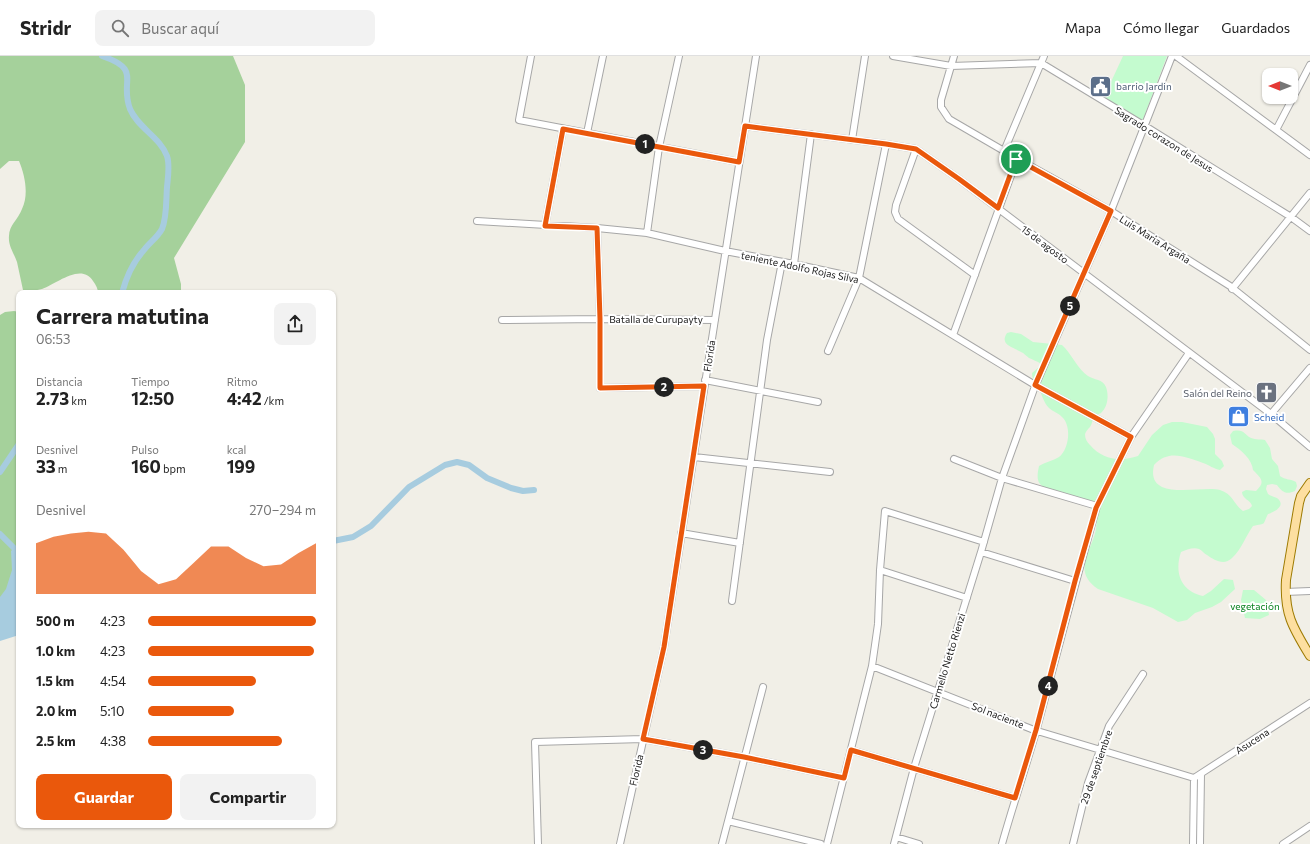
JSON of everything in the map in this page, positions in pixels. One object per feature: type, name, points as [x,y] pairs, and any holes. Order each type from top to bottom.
[{"type":"main road","points":[[1310,484],[1301,496],[1299,503],[1285,592],[1286,607],[1290,622],[1310,656]]},
{"type":"street","points":[[531,56],[520,120],[739,162]]},
{"type":"street","points":[[587,133],[604,56]]},
{"type":"street","points":[[647,233],[660,147],[679,56]]},
{"type":"street","name":"Florida","points":[[620,844],[664,647],[756,56]]},
{"type":"street","points":[[852,140],[865,56]]},
{"type":"street","points":[[893,56],[951,66],[1041,63]]},
{"type":"street","points":[[951,66],[954,56]]},
{"type":"street","points":[[1004,151],[1044,56]]},
{"type":"street","name":"Carmello Netto Rienzi","points":[[894,844],[914,768],[981,552],[1002,478],[1035,385],[1111,211],[1172,56]]},
{"type":"street","points":[[1176,56],[1310,155]]},
{"type":"street","name":"Sagrado corazon de Jesus","points":[[1041,63],[1145,126],[1310,231]]},
{"type":"street","name":"Luis Maria Argaña","points":[[951,66],[941,100],[941,107],[949,119],[1016,159],[1111,211],[1232,289],[1310,350]]},
{"type":"street","points":[[1276,130],[1310,66]]},
{"type":"street","name":"15 de agosto","points":[[745,126],[916,149],[998,208],[1271,414],[1310,446]]},
{"type":"street","points":[[545,226],[563,129]]},
{"type":"street","points":[[794,264],[811,134]]},
{"type":"street","points":[[828,351],[859,278],[886,144]]},
{"type":"street","points":[[916,149],[896,205],[895,212],[898,219],[975,275]]},
{"type":"street","points":[[953,335],[1016,159]]},
{"type":"street","points":[[1232,289],[1310,193]]},
{"type":"street","name":"teniente Adolfo Rojas Silva","points":[[477,221],[597,228],[647,233],[725,251],[859,278],[1035,385],[1131,437]]},
{"type":"street","points":[[597,228],[600,319],[600,388],[705,383],[761,391],[818,402]]},
{"type":"street","points":[[732,601],[767,340],[782,262]]},
{"type":"street","name":"Batalla de Curupayty","points":[[502,320],[714,320]]},
{"type":"street","points":[[1002,844],[1036,730],[1075,581],[1096,508],[1131,437],[1189,353]]},
{"type":"street","points":[[1271,414],[1310,368]]},
{"type":"street","points":[[694,457],[830,472]]},
{"type":"street","points":[[954,459],[1002,478],[1097,506],[1096,508]]},
{"type":"street","points":[[827,844],[872,666],[878,624],[880,570],[885,510],[984,542]]},
{"type":"street","points":[[681,533],[740,543]]},
{"type":"street","points":[[981,552],[1075,581]]},
{"type":"street","points":[[880,570],[967,598]]},
{"type":"street","points":[[1285,592],[1310,591]]},
{"type":"street","name":"Sol naciente","points":[[872,666],[1036,730],[1194,778]]},
{"type":"street","name":"29 de septiembre","points":[[1073,844],[1088,783],[1109,726],[1143,674]]},
{"type":"street","points":[[722,844],[763,687]]},
{"type":"street","name":"Asucena","points":[[1194,778],[1310,703]]},
{"type":"street","points":[[538,844],[535,742],[643,739],[744,757],[844,778]]},
{"type":"street","points":[[851,750],[1015,798]]},
{"type":"street","points":[[1200,844],[1201,774]]},
{"type":"street","points":[[1193,844],[1194,778]]},
{"type":"street","points":[[728,821],[821,844]]},
{"type":"street","points":[[1283,844],[1310,826]]},
{"type":"street","points":[[896,837],[918,844]]},
{"type":"green space","points":[[0,56],[233,56],[245,85],[245,142],[174,258],[181,284],[181,290],[98,290],[88,276],[75,274],[42,289],[23,290],[17,262],[9,243],[9,232],[24,203],[26,191],[23,172],[19,161],[9,161],[0,169]]},
{"type":"green space","points":[[1123,56],[1167,56],[1142,122],[1104,97]]},
{"type":"green space","points":[[16,311],[16,608],[0,611],[0,315],[5,312]]},
{"type":"green space","points":[[1011,332],[1021,334],[1033,342],[1062,345],[1084,373],[1105,384],[1108,397],[1105,408],[1095,417],[1085,434],[1089,444],[1100,454],[1106,457],[1125,459],[1138,456],[1152,435],[1163,425],[1172,422],[1182,422],[1207,427],[1215,439],[1215,454],[1222,461],[1224,466],[1220,470],[1184,457],[1165,457],[1154,465],[1154,477],[1158,484],[1166,488],[1177,490],[1220,490],[1228,494],[1243,511],[1249,509],[1252,506],[1243,496],[1242,492],[1246,490],[1256,491],[1262,483],[1258,475],[1253,470],[1251,462],[1232,444],[1230,435],[1233,431],[1240,431],[1244,432],[1251,438],[1265,440],[1270,448],[1272,459],[1278,466],[1280,476],[1296,482],[1297,486],[1295,491],[1287,493],[1277,485],[1267,485],[1266,489],[1268,494],[1280,501],[1280,506],[1268,514],[1264,523],[1253,526],[1238,551],[1226,562],[1216,560],[1197,548],[1181,552],[1178,567],[1181,580],[1189,590],[1195,594],[1203,596],[1224,579],[1233,580],[1235,589],[1221,602],[1195,613],[1187,620],[1178,622],[1153,608],[1098,589],[1088,580],[1085,571],[1085,561],[1096,531],[1096,521],[1093,511],[1086,504],[1068,494],[1046,488],[1040,484],[1038,477],[1039,466],[1059,457],[1065,449],[1068,437],[1067,426],[1061,416],[1047,406],[1033,378],[1032,373],[1041,364],[1006,343],[1005,337],[1007,333]]},
{"type":"green space","name":"vegetación","points":[[1243,590],[1254,590],[1266,600],[1269,615],[1260,619],[1245,618],[1241,600]]},
{"type":"water","points":[[16,546],[16,636],[0,641],[0,597],[6,589],[12,570],[11,551]]},
{"type":"waterway","points":[[102,56],[115,61],[126,71],[127,99],[130,109],[138,122],[164,149],[168,163],[166,214],[164,224],[158,235],[136,260],[123,290]]},
{"type":"waterway","points":[[0,472],[16,448]]},
{"type":"waterway","points":[[336,540],[353,537],[371,526],[409,487],[445,465],[457,462],[469,465],[487,478],[511,488],[523,491],[534,490]]},
{"type":"waterway","points":[[0,534],[14,548],[16,552]]},
{"type":"place","name":"barrio Jardin","points":[[1101,86]]},
{"type":"place","name":"Salón del Reino","points":[[1267,393]]},
{"type":"place","name":"Scheid","points":[[1239,417]]},
{"type":"route","points":[[745,126],[906,147],[916,149],[998,208],[1016,159],[1111,211],[1035,385],[1131,437],[1096,508],[1075,581],[1036,730],[1015,798],[851,750],[844,778],[744,757],[643,739],[664,647],[704,386],[600,388],[600,319],[597,228],[545,226],[563,129],[739,162],[745,126]]}]
